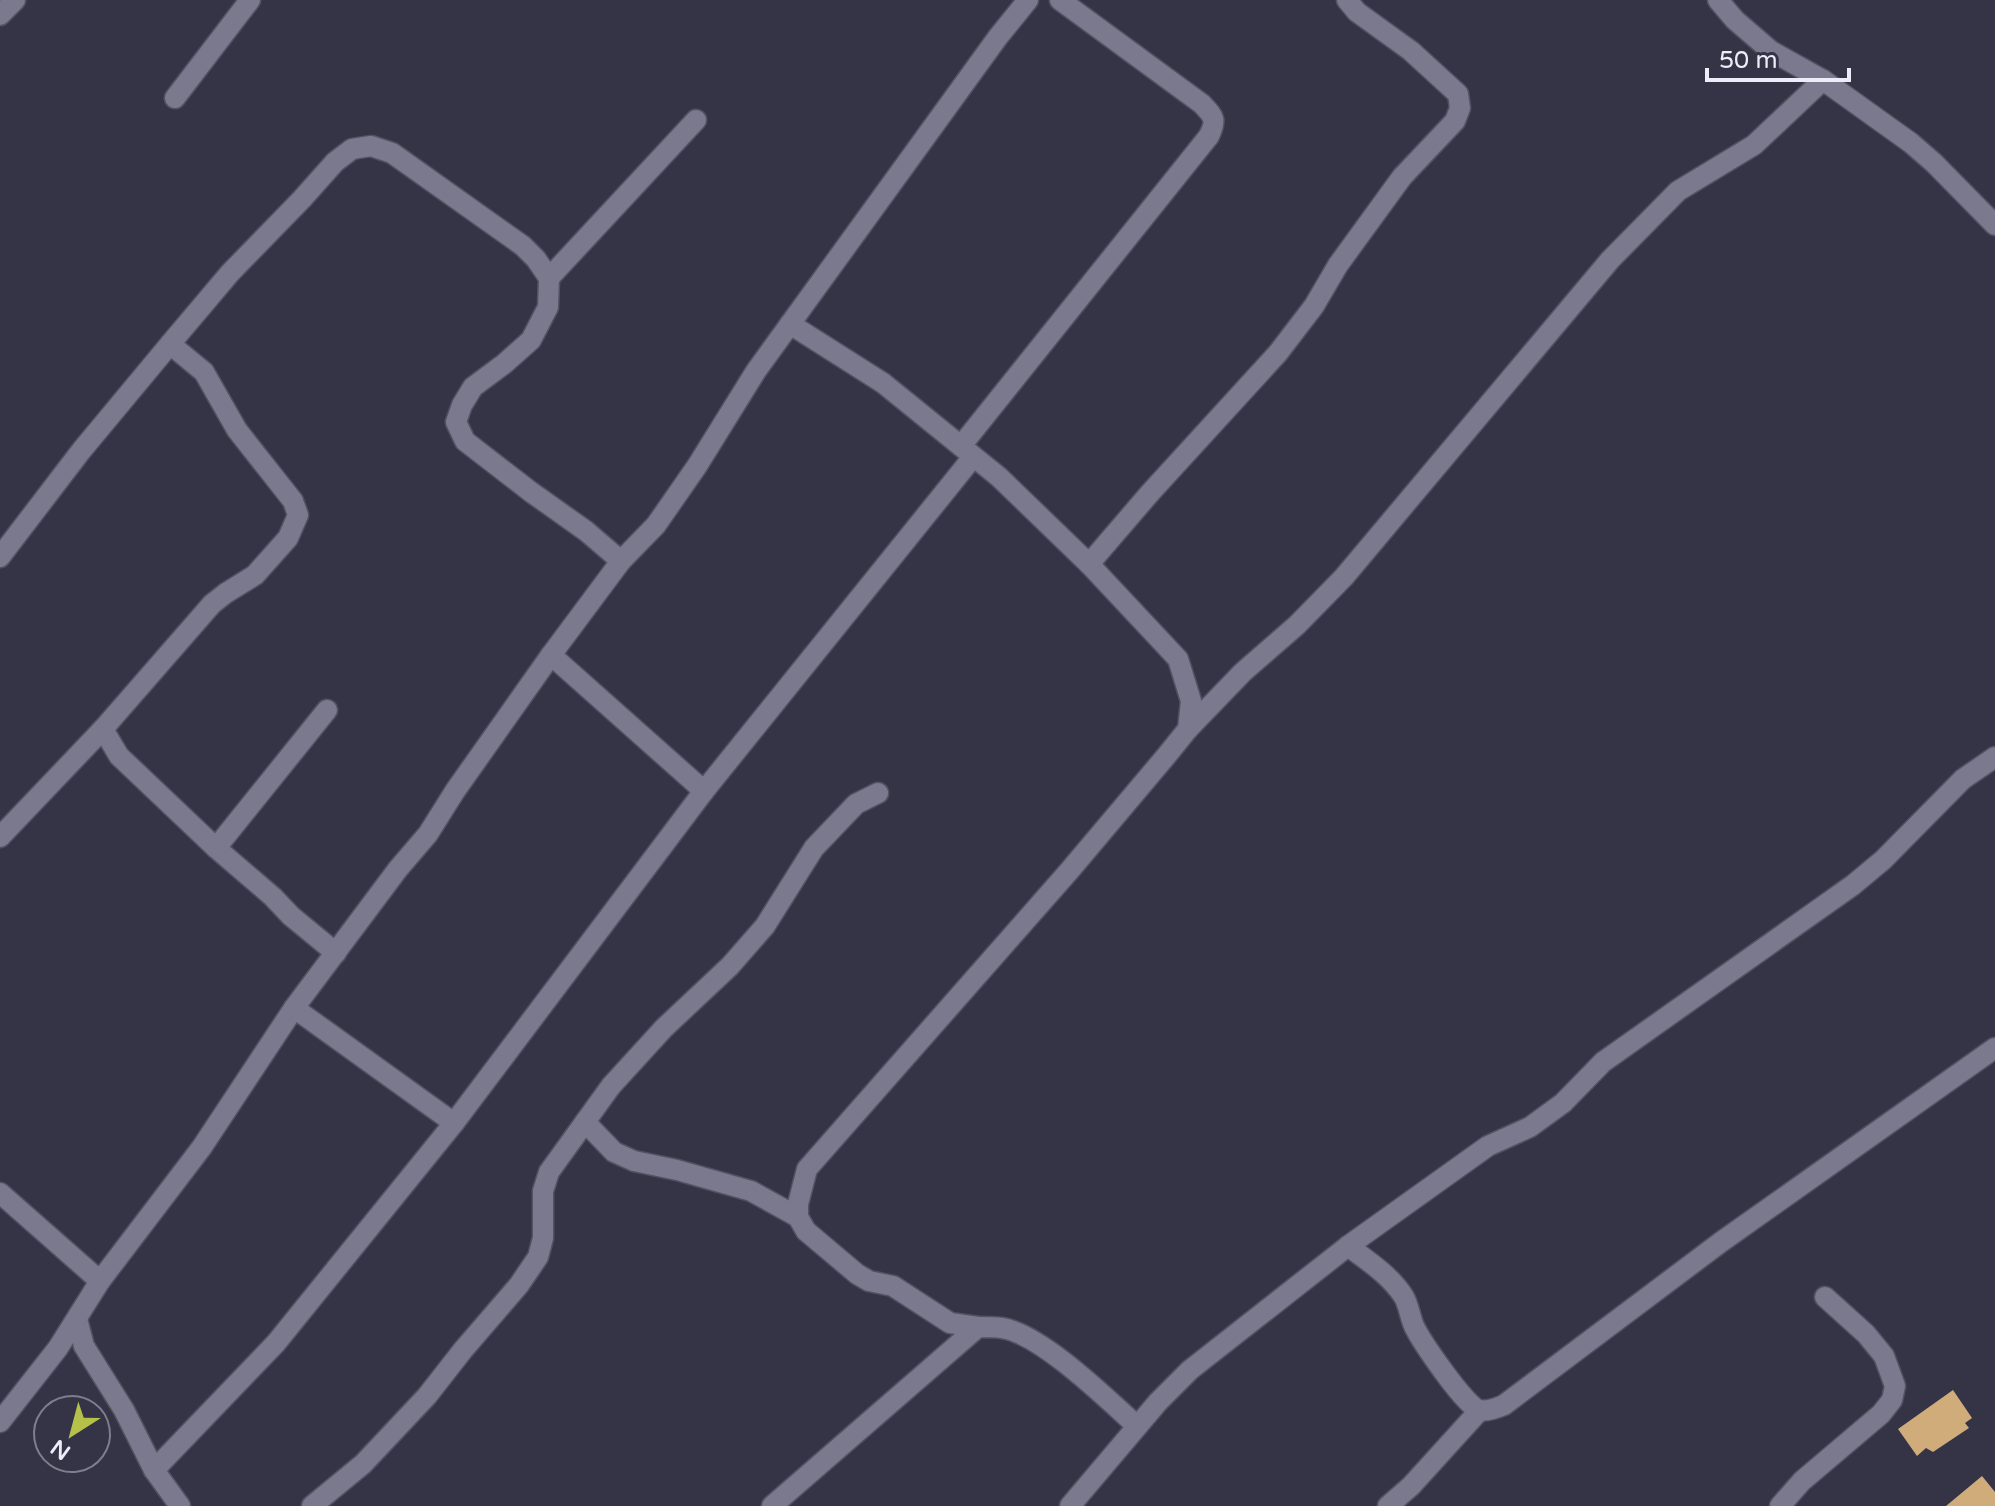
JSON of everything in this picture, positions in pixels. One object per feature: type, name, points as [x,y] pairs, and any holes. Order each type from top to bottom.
[{"type":"street","points":[[0,15],[15,0]]},
{"type":"street","points":[[175,98],[250,0]]},
{"type":"street","points":[[0,1422],[58,1348],[100,1281],[202,1147],[294,1008],[398,869],[428,834],[551,655],[621,561],[656,525],[756,371],[1028,0]]},
{"type":"street","points":[[154,1470],[276,1343],[454,1123],[704,791],[1209,136],[1214,125],[1213,116],[1202,104],[1060,0]]},
{"type":"street","points":[[1089,564],[1278,353],[1402,177],[1455,121],[1460,108],[1458,94],[1411,51],[1357,12],[1347,0]]},
{"type":"street","points":[[1718,0],[1735,20],[1771,51],[1823,80],[1934,163],[1995,225]]},
{"type":"street","points":[[1137,1426],[1060,1359],[1026,1337],[1004,1328],[950,1323],[893,1286],[869,1281],[857,1274],[806,1231],[798,1217],[807,1169],[1070,870],[1188,729],[1243,672],[1297,625],[1344,577],[1610,260],[1678,191],[1754,145],[1823,80]]},
{"type":"street","points":[[549,278],[696,120]]},
{"type":"street","points":[[0,557],[81,451],[230,273],[335,162],[352,149],[371,146],[392,153],[523,246],[549,278],[548,307],[531,340],[473,387],[456,422],[465,441],[586,531],[621,561]]},
{"type":"street","points":[[790,324],[883,383],[999,477],[1089,564],[1178,659],[1191,701],[1188,729]]},
{"type":"street","points":[[0,837],[103,729],[212,604],[255,575],[288,538],[298,515],[293,501],[237,430],[204,372],[170,344]]},
{"type":"street","points":[[551,655],[704,791]]},
{"type":"street","points":[[216,848],[327,710]]},
{"type":"street","points":[[103,729],[119,756],[216,848],[336,953]]},
{"type":"street","points":[[1070,1506],[1158,1402],[1190,1370],[1348,1246],[1488,1146],[1530,1127],[1563,1103],[1603,1062],[1853,885],[1883,860],[1963,779],[1995,757]]},
{"type":"street","points":[[312,1506],[363,1464],[427,1396],[519,1285],[538,1257],[543,1238],[543,1191],[549,1172],[611,1086],[664,1028],[730,966],[765,926],[814,848],[856,804],[878,793]]},
{"type":"street","points":[[294,1008],[454,1123]]},
{"type":"street","points":[[1348,1246],[1387,1277],[1404,1298],[1427,1347],[1469,1404],[1480,1410],[1491,1410],[1504,1405],[1721,1242],[1995,1048]]},
{"type":"street","points":[[585,1122],[614,1152],[624,1157],[751,1191],[798,1217]]},
{"type":"street","points":[[0,1193],[100,1281]]},
{"type":"street","points":[[1780,1506],[1802,1481],[1881,1414],[1892,1400],[1895,1386],[1884,1356],[1866,1334],[1825,1297]]},
{"type":"street","points":[[77,1319],[84,1346],[124,1410],[154,1470],[180,1506]]},
{"type":"street","points":[[772,1506],[978,1327]]},
{"type":"street","points":[[1388,1506],[1411,1486],[1480,1410]]},
{"type":"building","points":[[1953,1390],[1972,1418],[1965,1423],[1969,1428],[1933,1452],[1926,1448],[1917,1456],[1898,1429]]},
{"type":"building","points":[[1982,1476],[1995,1492],[1995,1506],[1946,1506]]}]
